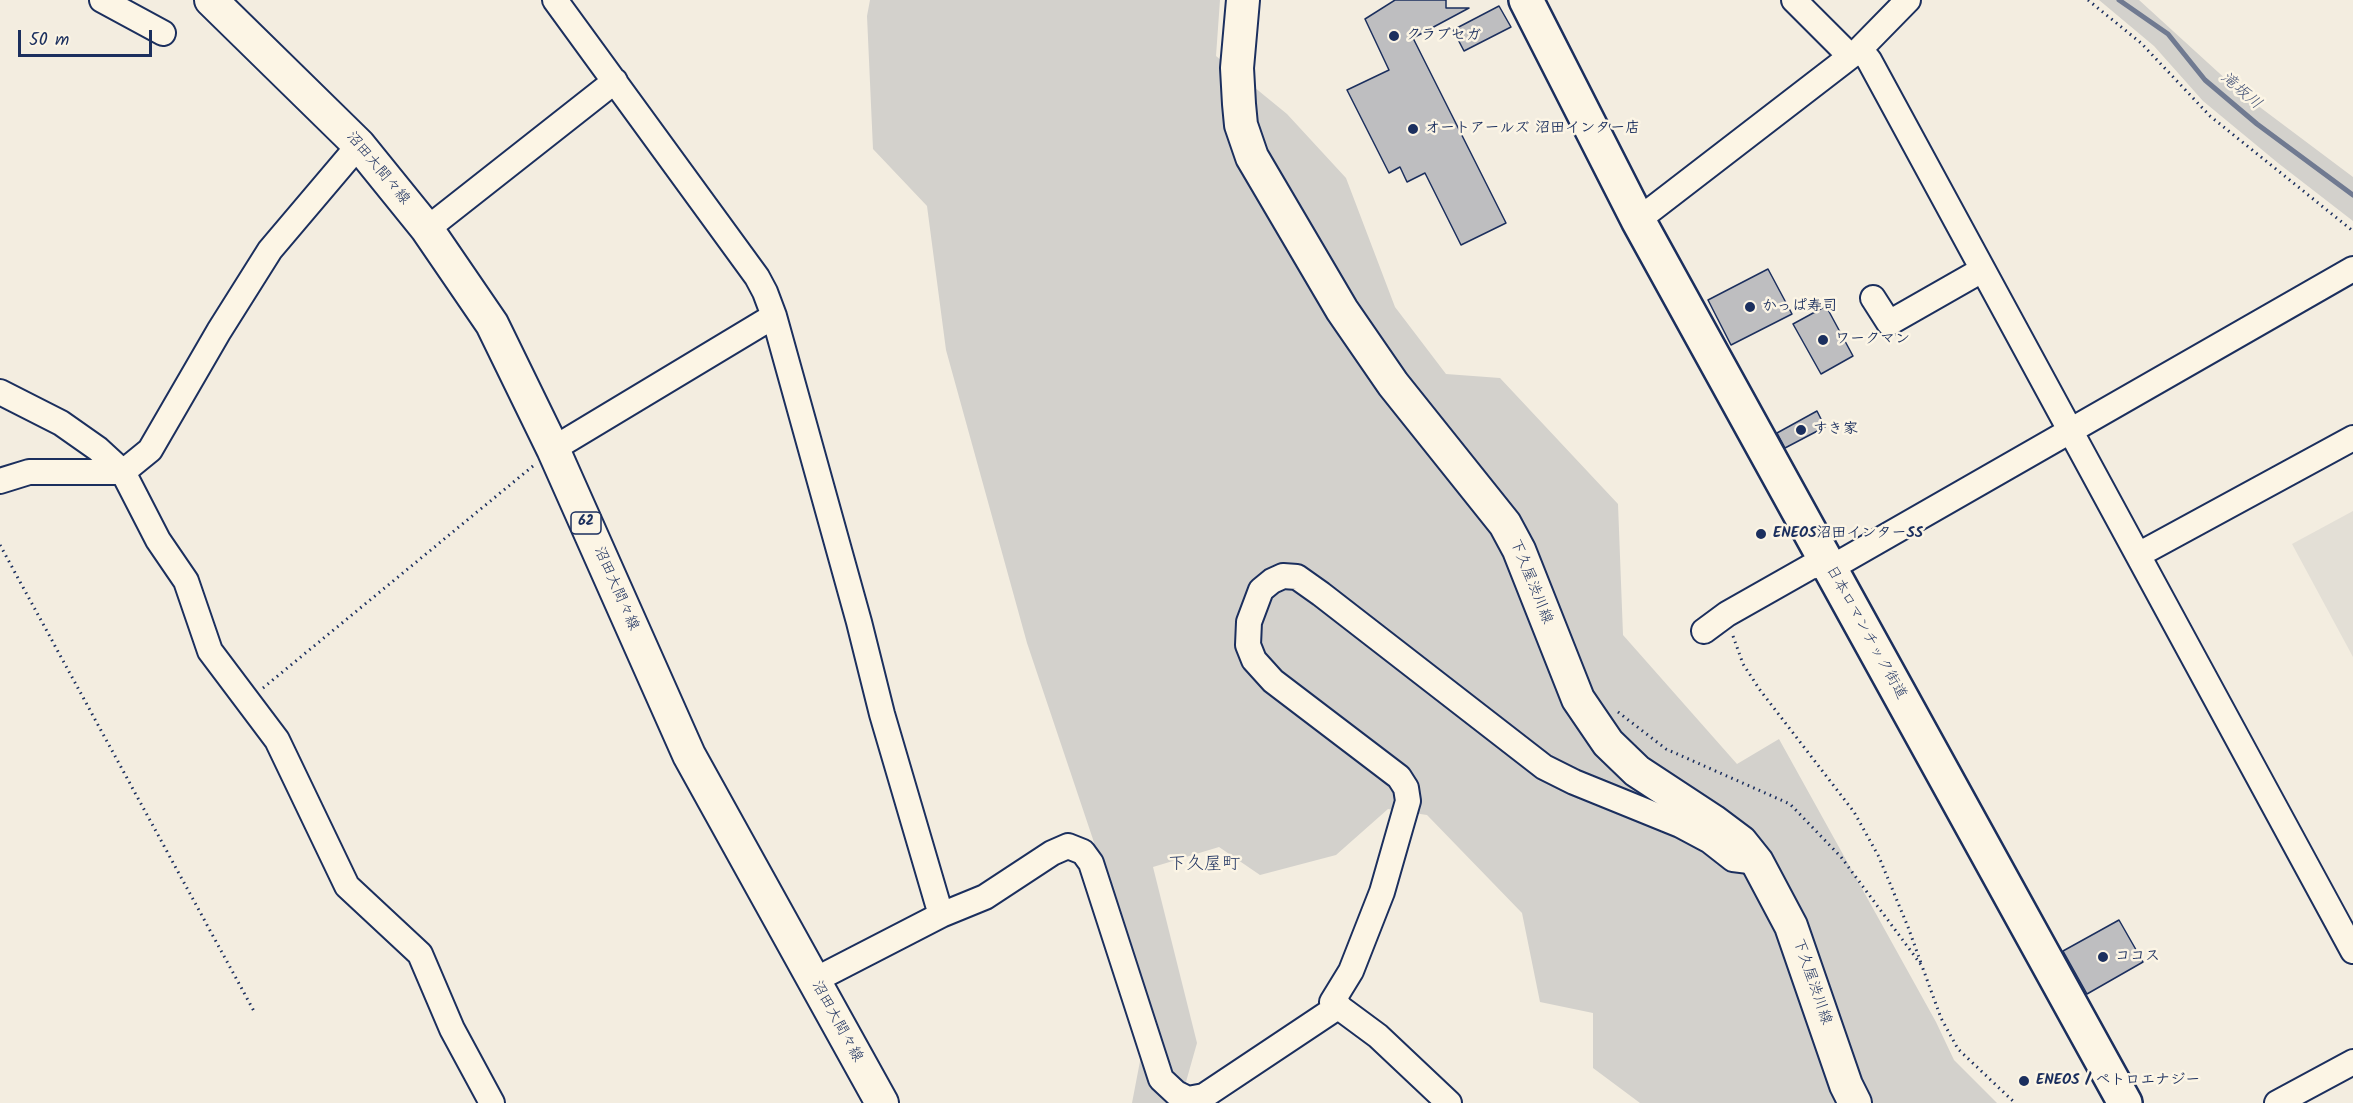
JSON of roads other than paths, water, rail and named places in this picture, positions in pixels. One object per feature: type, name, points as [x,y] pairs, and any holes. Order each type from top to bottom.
[{"type":"highway","name":"日本ロマンチック街道","points":[[1526,0],[1638,220],[2124,1103]]},
{"type":"main road","name":"沼田大間々線","points":[[211,0],[359,145],[427,229],[492,324],[553,449],[689,755],[882,1103]]},
{"type":"main road","name":"下久屋渋川線","points":[[1243,0],[1237,68],[1241,125],[1252,157],[1342,310],[1393,384],[1505,524],[1519,550],[1578,699],[1608,743],[1637,771],[1741,842],[1757,862],[1791,926],[1846,1085],[1855,1103]]},
{"type":"street","points":[[102,0],[163,33]]},
{"type":"street","points":[[555,0],[757,277],[774,316],[859,622],[882,714],[941,915]]},
{"type":"street","points":[[1794,0],[1855,52],[1869,60],[2353,951]]},
{"type":"street","points":[[1638,220],[1855,52],[1908,0]]},
{"type":"street","points":[[427,229],[615,81]]},
{"type":"street","points":[[0,481],[28,472],[123,472],[150,450],[219,330],[270,250],[359,145]]},
{"type":"street","points":[[1704,631],[1727,614],[1810,567],[1843,561],[2353,269]]},
{"type":"street","points":[[1873,298],[1889,323],[1982,270]]},
{"type":"street","points":[[553,449],[774,316]]},
{"type":"street","points":[[0,392],[61,423],[98,449],[123,472],[158,540],[186,581],[210,651],[277,740],[347,886],[420,954],[452,1029],[492,1103]]},
{"type":"street","points":[[2138,555],[2353,438]]},
{"type":"street","points":[[1449,1103],[1378,1036],[1332,1002],[1351,971],[1382,892],[1408,801],[1406,788],[1399,777],[1274,681],[1254,660],[1248,645],[1249,622],[1261,590],[1272,581],[1283,576],[1297,577],[1544,767],[1574,782],[1680,825],[1710,841],[1733,859],[1757,862]]},
{"type":"street","points":[[813,981],[941,915],[985,897],[1068,846],[1083,852],[1091,863],[1161,1079],[1189,1101],[1204,1096],[1339,1006]]},
{"type":"street","points":[[2277,1103],[2353,1062]]},
{"type":"waterway","name":"滝坂川","points":[[2119,0],[2168,34],[2205,80],[2257,124],[2353,195]]},
{"type":"place","name":"クラブセガ","points":[[1394,36]]},
{"type":"place","name":"オートアールズ 沼田インター店","points":[[1413,129]]},
{"type":"place","name":"かっぱ寿司","points":[[1750,307]]},
{"type":"place","name":"ワークマン","points":[[1823,340]]},
{"type":"place","name":"すき家","points":[[1801,430]]},
{"type":"place","name":"ENEOS沼田インターSS","points":[[1761,534]]},
{"type":"place","name":"ココス","points":[[2103,957]]},
{"type":"place","name":"ENEOS / ペトロエナジー","points":[[2024,1081]]},
{"type":"district","name":"下久屋町","points":[[1204,866]]}]
